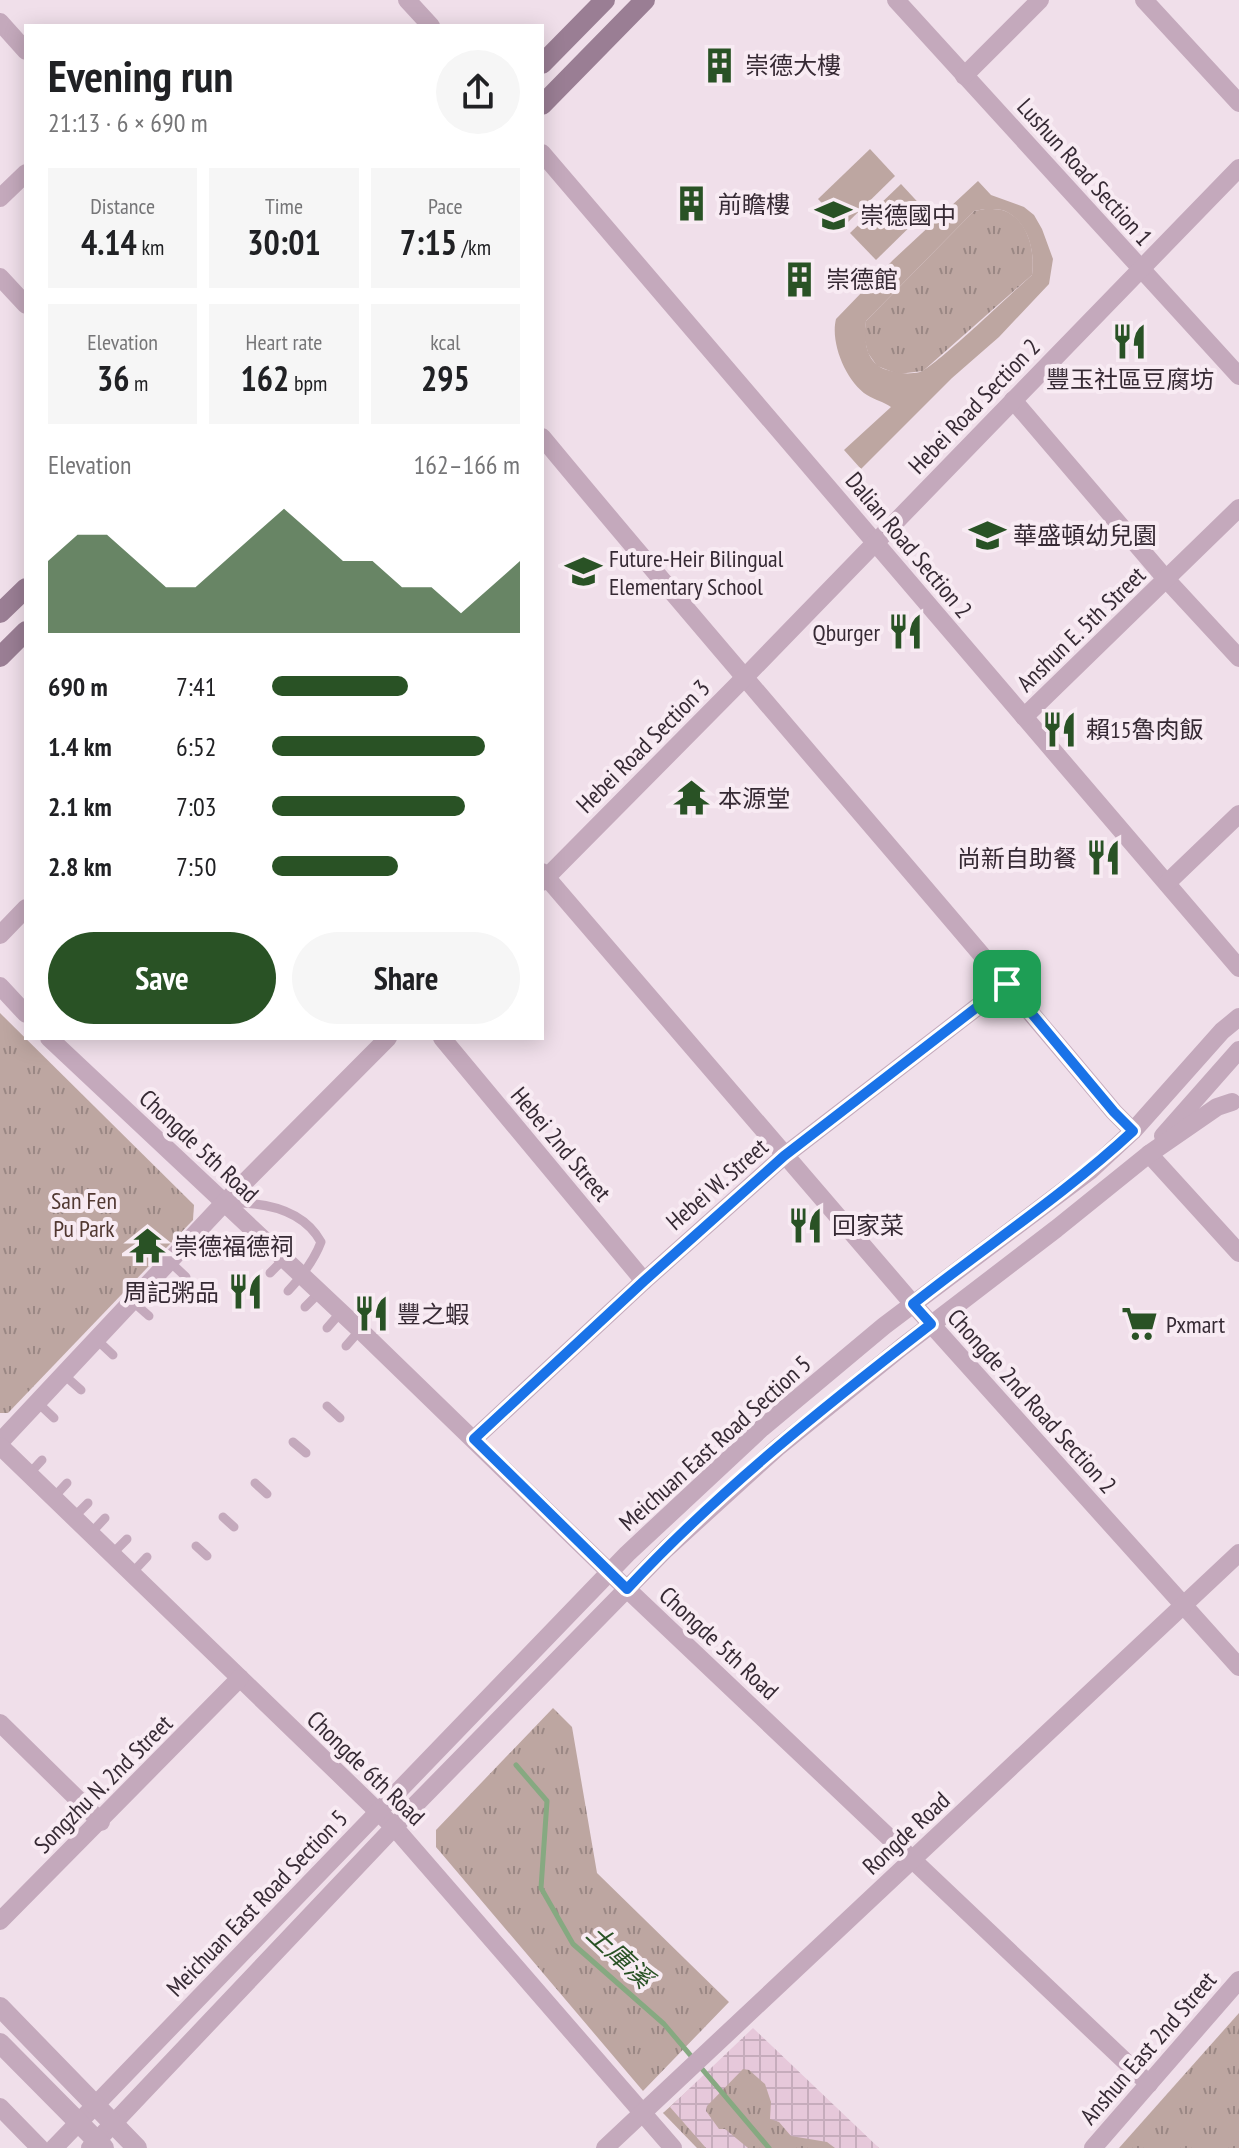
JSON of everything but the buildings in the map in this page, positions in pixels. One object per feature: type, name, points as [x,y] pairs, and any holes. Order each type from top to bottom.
[{"type":"main road","points":[[544,103],[645,0]]},
{"type":"main road","points":[[544,62],[599,2]]},
{"type":"main road","points":[[0,613],[24,590]]},
{"type":"main road","points":[[0,657],[24,633]]},
{"type":"street","points":[[407,0],[429,24]]},
{"type":"street","name":"Lushun Road Section 1","points":[[896,0],[1239,376]]},
{"type":"street","points":[[1144,0],[1239,103]]},
{"type":"street","points":[[964,76],[1033,3]]},
{"type":"street","points":[[0,22],[24,49]]},
{"type":"street","name":"Dalian Road Section 2","points":[[544,155],[1239,968]]},
{"type":"street","name":"Hebei Road Section 2","points":[[744,678],[1239,168]]},
{"type":"street","points":[[0,198],[24,175]]},
{"type":"street","points":[[0,277],[24,303]]},
{"type":"street","points":[[1013,400],[1166,579],[1239,658]]},
{"type":"street","points":[[544,439],[744,678],[1133,1131]]},
{"type":"street","name":"Anshun E. 5th Street","points":[[1024,717],[1239,508]]},
{"type":"street","name":"Hebei Road Section 3","points":[[544,877],[744,678]]},
{"type":"street","points":[[1167,883],[1239,814]]},
{"type":"street","name":"Chongde 2nd Road Section 2","points":[[544,877],[913,1304],[1239,1667]]},
{"type":"street","points":[[0,935],[24,910]]},
{"type":"street","name":"Hebei W. Street","points":[[474,1439],[784,1156],[1007,984]]},
{"type":"street","points":[[0,986],[24,1012]]},
{"type":"street","name":"Meichuan East Road Section 5","points":[[54,2148],[610,1573],[762,1428],[913,1304],[1091,1170],[1133,1131],[1222,1031],[1239,1017]]},
{"type":"street","name":"Chongde 5th Road","points":[[51,1040],[360,1330],[610,1573],[1149,2084]]},
{"type":"street","points":[[0,1444],[224,1203],[386,1040]]},
{"type":"street","name":"Hebei 2nd Street","points":[[444,1040],[644,1281]]},
{"type":"street","name":"Meichuan East Road Section 5","points":[[1149,1154],[1239,1050]]},
{"type":"street","name":"Meichuan East Road Section 5","points":[[97,2145],[395,1828],[666,1549],[777,1448],[931,1324],[1149,1154],[1217,1107],[1232,1102]]},
{"type":"street","points":[[1149,1154],[1239,1253]]},
{"type":"street","name":"Chongde 6th Road","points":[[0,1444],[36,1467],[54,1497],[395,1828],[673,2148]]},
{"type":"street","name":"Rongde Road","points":[[605,2148],[1239,1553]]},
{"type":"street","name":"Songzhu N. 2nd Street","points":[[0,1921],[240,1678]]},
{"type":"street","points":[[0,1723],[101,1822]]},
{"type":"street","name":"Anshun East 2nd Street","points":[[1093,2148],[1239,1980]]},
{"type":"street","points":[[0,2007],[137,2148]]},
{"type":"street","points":[[0,2043],[79,2122],[97,2145]]},
{"type":"street","points":[[0,2107],[40,2148]]},
{"type":"lane","points":[[224,1203],[252,1202],[292,1212],[315,1231],[321,1242],[302,1276],[288,1291]]},
{"type":"lane","points":[[244,1248],[257,1234]]},
{"type":"lane","points":[[270,1273],[284,1259]]},
{"type":"lane","points":[[169,1261],[186,1277]]},
{"type":"lane","points":[[305,1307],[320,1292]]},
{"type":"lane","points":[[132,1301],[149,1316]]},
{"type":"lane","points":[[327,1328],[341,1312]]},
{"type":"lane","points":[[346,1346],[360,1330]]},
{"type":"lane","points":[[96,1339],[113,1355]]},
{"type":"lane","points":[[63,1374],[81,1390]]},
{"type":"lane","points":[[37,1402],[54,1418]]},
{"type":"lane","points":[[327,1406],[340,1418]]},
{"type":"lane","points":[[293,1442],[306,1453]]},
{"type":"lane","points":[[54,1497],[67,1483]]},
{"type":"lane","points":[[255,1483],[267,1494]]},
{"type":"lane","points":[[74,1517],[88,1503]]},
{"type":"lane","points":[[223,1517],[234,1527]]},
{"type":"lane","points":[[91,1533],[105,1518]]},
{"type":"lane","points":[[112,1554],[127,1539]]},
{"type":"lane","points":[[196,1546],[207,1556]]},
{"type":"lane","points":[[132,1573],[147,1557]]},
{"type":"green space","points":[[870,149],[895,176],[844,226],[818,199]]},
{"type":"green space","points":[[978,181],[991,195],[1024,207],[1034,215],[1053,259],[1049,284],[999,337],[952,378],[861,469],[844,450],[891,407],[867,395],[852,381],[841,361],[835,339],[836,319],[893,260]],"holes":[[[974,211],[1005,211],[1020,222],[1029,238],[1032,275],[957,344],[920,372],[906,373],[878,365],[867,349],[866,321]]]},
{"type":"green space","points":[[901,184],[926,211],[876,260],[850,233]]},
{"type":"green space","points":[[974,211],[1005,211],[1020,222],[1029,238],[1032,275],[923,371],[898,374],[877,366],[868,353],[864,337],[866,321]]},
{"type":"green space","name":"San Fen Pu Park","points":[[0,1013],[194,1205],[193,1220],[8,1413],[0,1413]]},
{"type":"green space","points":[[553,1708],[572,1727],[597,1873],[729,2002],[643,2091],[436,1847],[436,1830]]},
{"type":"green space","points":[[1239,2013],[1239,2148],[1119,2148]]},
{"type":"green space","points":[[741,2043],[879,2148],[697,2148],[663,2113]]},
{"type":"shaded area","points":[[753,2028],[879,2148],[835,2148],[827,2142],[791,2136],[779,2122],[770,2119],[771,2102],[765,2084],[749,2070],[743,2069],[707,2106],[706,2111],[719,2129],[725,2129],[748,2148],[706,2148],[670,2107]]},
{"type":"waterway","name":"土庫溪","points":[[516,1765],[547,1801],[541,1888],[573,1944],[664,2024],[769,2148]]},
{"type":"place","name":"崇德大樓","points":[[719,65]]},
{"type":"place","name":"前瞻樓","points":[[692,204]]},
{"type":"place","name":"崇德國中","points":[[834,215]]},
{"type":"place","name":"崇德館","points":[[800,279]]},
{"type":"place","name":"豐玉社區豆腐坊","points":[[1130,342]]},
{"type":"place","name":"華盛頓幼兒園","points":[[987,535]]},
{"type":"place","name":"Future-Heir Bilingual Elementary School","points":[[583,572]]},
{"type":"place","name":"Qburger","points":[[906,632]]},
{"type":"place","name":"賴15魯肉飯","points":[[1060,729]]},
{"type":"place","name":"本源堂","points":[[692,798]]},
{"type":"place","name":"尚新自助餐","points":[[1103,858]]},
{"type":"place","name":"回家菜","points":[[806,1225]]},
{"type":"place","name":"崇德福德祠","points":[[148,1246]]},
{"type":"place","name":"周記粥品","points":[[245,1292]]},
{"type":"place","name":"豐之蝦","points":[[371,1314]]},
{"type":"place","name":"Pxmart","points":[[1140,1324]]},
{"type":"route","points":[[1007,984],[1133,1131],[1048,1204],[913,1304],[931,1324],[777,1448],[666,1549],[627,1589],[474,1439],[784,1156],[1007,984]]}]
